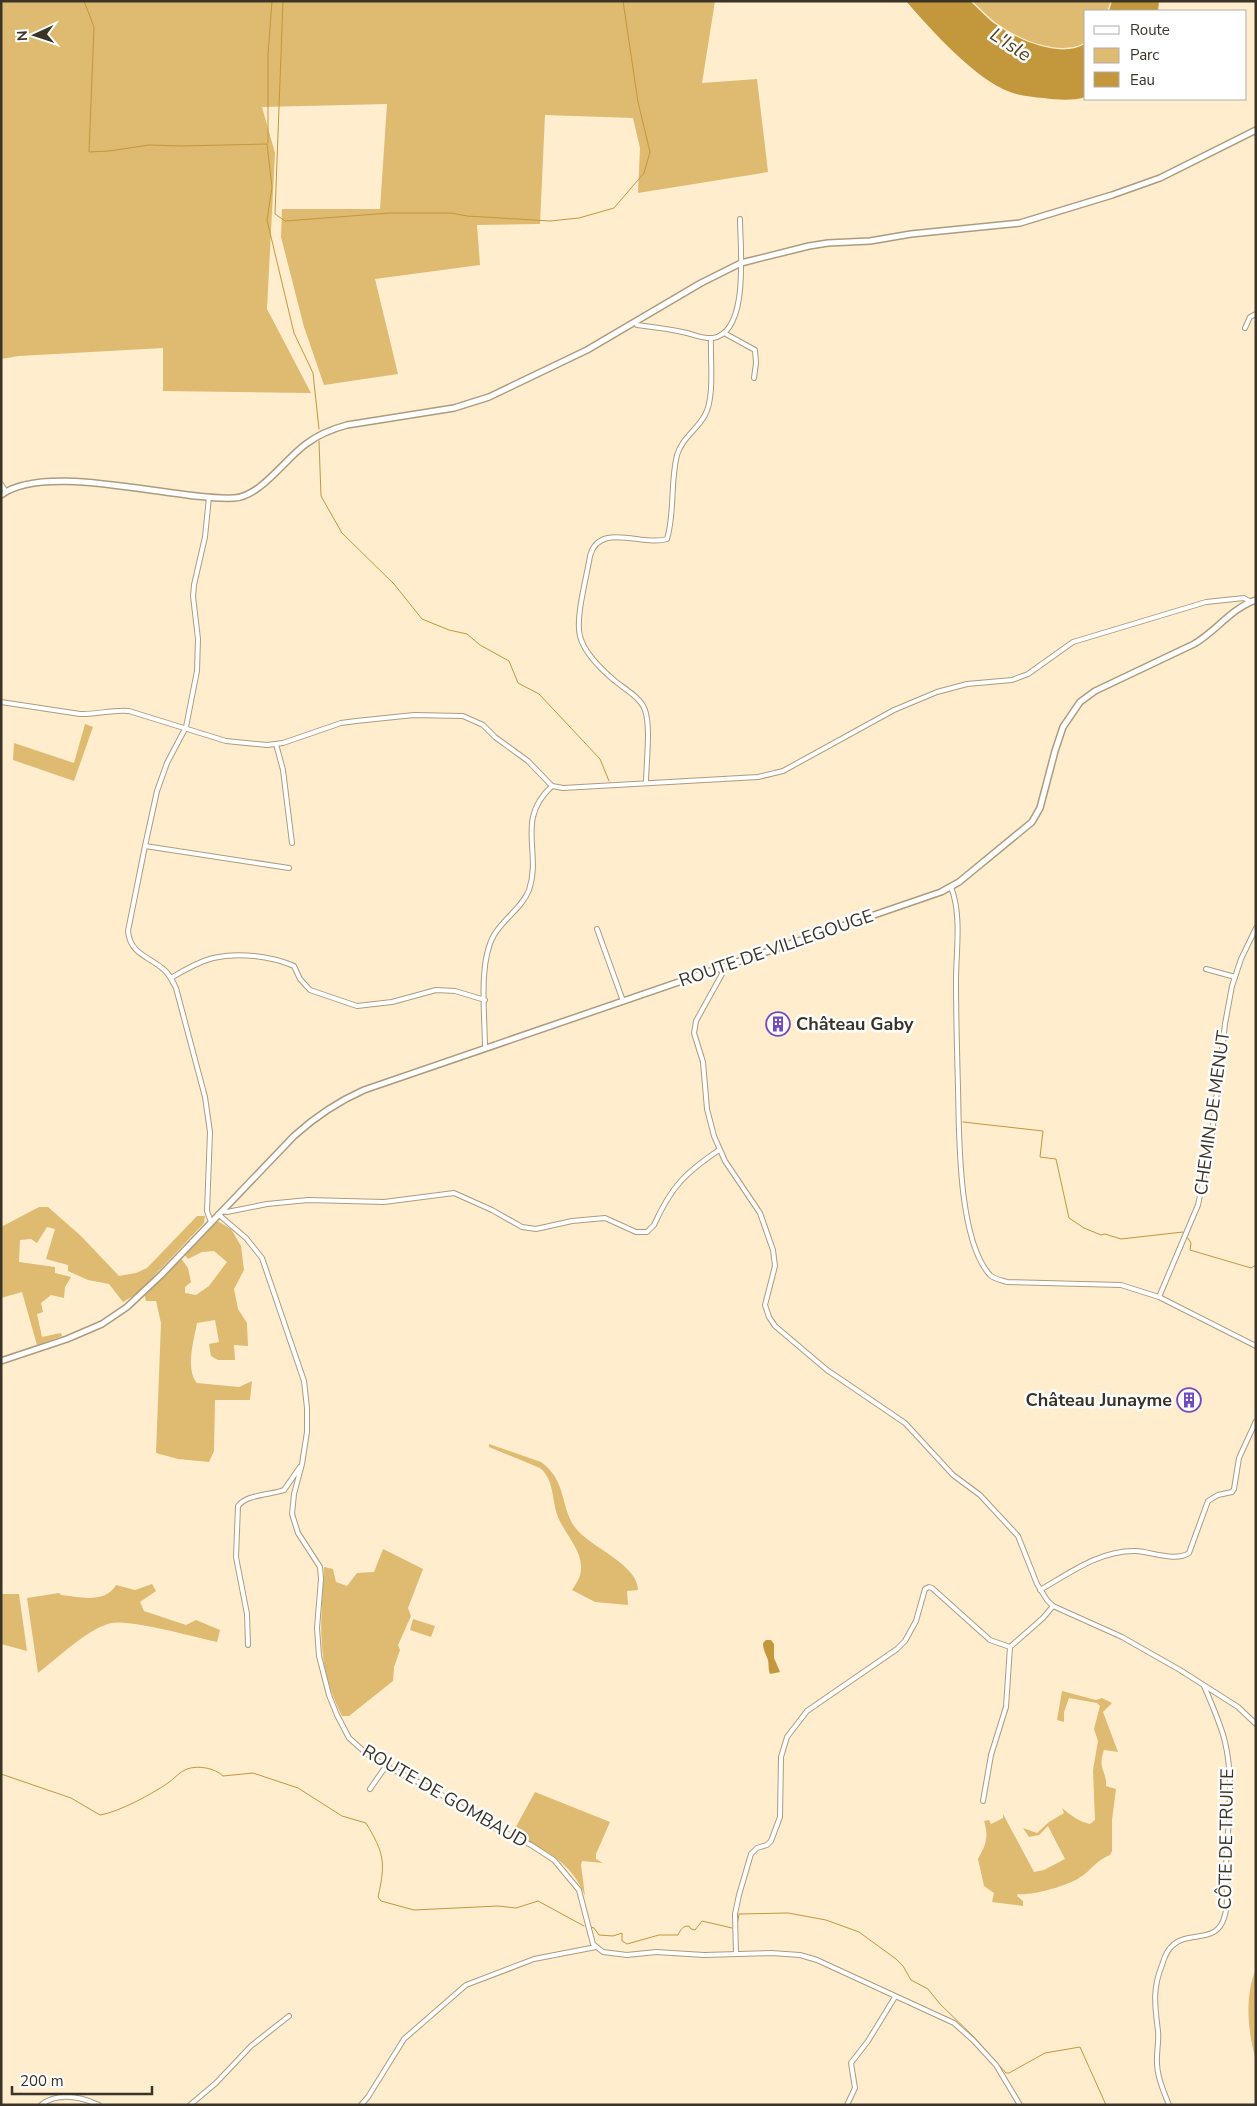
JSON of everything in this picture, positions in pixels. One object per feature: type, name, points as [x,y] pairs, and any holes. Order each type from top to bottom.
[{"type":"street","points":[[1,484],[4,493],[21,485],[36,483],[104,483],[166,494],[210,497],[245,496],[256,490],[304,445],[330,430],[347,425],[454,408],[489,397],[587,350],[701,283],[741,264],[809,246],[828,243],[870,241],[911,234],[1020,223],[1160,178],[1256,130]]},
{"type":"street","points":[[635,322],[637,325],[710,338],[724,333],[734,319],[738,306],[741,264],[740,218]]},
{"type":"street","points":[[1245,328],[1250,317],[1256,314]]},
{"type":"street","points":[[724,333],[755,350],[754,378]]},
{"type":"street","points":[[646,783],[647,721],[645,709],[640,701],[611,678],[587,652],[580,636],[579,623],[590,556],[592,549],[598,542],[613,537],[659,542],[667,539],[678,453],[686,438],[702,420],[710,400],[710,338]]},
{"type":"street","points":[[210,497],[205,536],[194,584],[198,654],[197,671],[186,727],[162,776],[144,846],[129,922],[129,938],[135,950],[161,967],[171,978],[176,988],[204,1097],[210,1132],[207,1211],[211,1222]]},
{"type":"street","points":[[1,702],[91,715],[120,710],[129,711],[186,727],[226,741],[267,745],[356,721],[414,715],[463,716],[483,725],[495,737],[528,761],[552,786],[563,788],[758,777],[783,771],[894,710],[938,692],[965,685],[1012,680],[1028,674],[1073,642],[1206,602],[1244,598],[1254,601]]},
{"type":"street","name":"ROUTE DE VILLEGOUGE","points":[[1,1361],[67,1339],[102,1324],[134,1300],[294,1136],[328,1108],[364,1090],[951,887],[1027,827],[1037,815],[1063,727],[1080,702],[1095,690],[1194,644],[1209,635],[1242,606],[1254,601]]},
{"type":"street","points":[[276,744],[283,770],[292,843]]},
{"type":"street","points":[[485,1048],[485,974],[490,944],[496,932],[518,907],[528,890],[532,870],[532,818],[540,799],[552,786]]},
{"type":"street","points":[[144,846],[289,868]]},
{"type":"street","points":[[951,887],[955,898],[956,916],[960,1172],[969,1224],[984,1267],[992,1277],[1007,1282],[1121,1286],[1160,1297],[1256,1346]]},
{"type":"street","name":"CHEMIN DE MENUT","points":[[1160,1297],[1198,1205],[1211,1142],[1225,1024],[1235,977],[1256,928]]},
{"type":"street","points":[[597,929],[623,1001]]},
{"type":"street","points":[[171,978],[191,966],[214,958],[238,956],[280,960],[294,966],[300,979],[310,990],[356,1006],[392,1002],[436,990],[455,991],[484,1000]]},
{"type":"street","points":[[721,967],[722,974],[696,1021],[694,1033],[704,1062],[706,1110],[719,1150],[760,1213],[773,1250],[775,1266],[766,1305],[769,1317],[784,1334],[836,1377],[905,1423],[953,1475],[980,1495],[1018,1536],[1040,1590],[1053,1606],[1122,1636],[1238,1707],[1256,1724]]},
{"type":"street","points":[[1206,969],[1235,977]]},
{"type":"street","points":[[220,1212],[267,1204],[308,1200],[384,1202],[454,1193],[492,1210],[522,1227],[542,1228],[572,1221],[605,1218],[628,1230],[647,1232],[654,1225],[676,1185],[696,1166],[719,1150]]},
{"type":"street","name":"ROUTE DE GOMBAUD","points":[[220,1212],[246,1238],[262,1258],[304,1381],[307,1432],[302,1464],[294,1494],[292,1514],[298,1533],[320,1567],[318,1643],[321,1667],[329,1695],[349,1738],[367,1754],[386,1766],[434,1790],[487,1824],[531,1845],[554,1860],[578,1890],[589,1930],[596,1947]]},
{"type":"street","points":[[1040,1590],[1098,1558],[1111,1553],[1141,1552],[1180,1557],[1189,1552],[1208,1501],[1218,1494],[1232,1492],[1239,1458],[1256,1421]]},
{"type":"street","points":[[284,1490],[302,1464]]},
{"type":"street","points":[[248,1645],[246,1612],[236,1557],[238,1506],[249,1499],[284,1490],[294,1494]]},
{"type":"street","points":[[736,1954],[735,1921],[739,1895],[751,1854],[757,1848],[767,1845],[771,1841],[778,1825],[781,1810],[780,1768],[783,1744],[799,1719],[822,1699],[897,1650],[906,1641],[916,1621],[925,1589],[929,1587],[990,1640],[1010,1647]]},
{"type":"street","points":[[983,1801],[991,1755],[1006,1707],[1010,1647],[1043,1618],[1053,1606]]},
{"type":"street","name":"CÔTE DE TRUITE","points":[[1169,2105],[1160,2081],[1157,2059],[1158,2033],[1154,1995],[1157,1978],[1166,1955],[1173,1945],[1183,1939],[1208,1935],[1221,1926],[1224,1920],[1227,1900],[1230,1803],[1229,1768],[1225,1741],[1204,1686]]},
{"type":"street","points":[[370,1789],[386,1766]]},
{"type":"street","points":[[361,2105],[404,2039],[466,1985],[534,1958],[596,1947],[603,1952],[614,1955],[656,1952],[800,1955],[838,1969],[895,1997],[945,2018],[960,2028],[996,2065],[1020,2105]]},
{"type":"street","points":[[848,2105],[855,2088],[851,2063],[895,1997]]},
{"type":"street","points":[[190,2105],[216,2084],[251,2046],[289,2016]]},
{"type":"street","points":[[41,2105],[53,2099],[68,2097],[86,2100],[99,2105]]},
{"type":"green space","points":[[1,1],[715,1],[702,83],[757,79],[768,172],[638,193],[640,148],[633,118],[545,115],[540,224],[477,225],[480,265],[375,279],[398,374],[324,385],[304,327],[281,237],[282,209],[380,209],[387,104],[262,107],[275,153],[267,309],[311,393],[163,391],[163,348],[19,356],[1,359]]},
{"type":"green space","points":[[972,1],[1111,1],[1107,10],[1084,10],[1084,43],[1075,47],[1049,47],[1035,43],[1009,31],[989,17]]},
{"type":"green space","points":[[85,724],[93,727],[74,781],[13,760],[14,743],[74,763]]},
{"type":"green space","points":[[39,1207],[48,1207],[81,1236],[119,1276],[136,1273],[147,1268],[197,1216],[205,1216],[204,1223],[138,1293],[123,1302],[109,1284],[88,1280],[68,1271],[68,1265],[46,1259],[55,1229],[47,1227],[37,1243],[31,1239],[20,1240],[19,1262],[55,1267],[55,1273],[71,1277],[65,1287],[64,1298],[51,1295],[41,1303],[43,1312],[37,1314],[42,1337],[61,1333],[62,1336],[37,1345],[22,1292],[1,1298],[1,1227]]},
{"type":"green space","points":[[216,1220],[231,1229],[241,1246],[244,1270],[234,1289],[238,1309],[247,1323],[248,1346],[234,1345],[235,1360],[218,1360],[211,1356],[209,1344],[219,1342],[215,1320],[197,1323],[191,1354],[193,1377],[197,1383],[239,1387],[252,1381],[250,1400],[215,1400],[214,1451],[209,1462],[178,1459],[156,1453],[161,1323],[156,1301],[146,1301],[144,1293],[153,1288],[180,1257],[188,1268],[191,1282],[185,1287],[185,1293],[196,1295],[209,1286],[227,1262],[214,1251],[202,1252],[188,1259],[184,1254]]},
{"type":"green space","points":[[489,1444],[541,1462],[550,1470],[560,1488],[573,1524],[579,1532],[623,1565],[636,1581],[638,1590],[627,1591],[628,1605],[595,1602],[572,1590],[580,1575],[580,1561],[575,1546],[556,1511],[547,1477],[540,1468],[489,1447]]},
{"type":"green space","points":[[383,1549],[423,1569],[408,1608],[411,1616],[398,1645],[400,1650],[394,1667],[393,1681],[349,1716],[342,1716],[327,1678],[324,1660],[321,1625],[324,1567],[333,1569],[336,1582],[347,1586],[357,1573],[374,1572]]},
{"type":"green space","points":[[152,1584],[156,1591],[140,1602],[144,1611],[186,1625],[196,1620],[220,1630],[217,1642],[147,1626],[120,1622],[111,1623],[92,1631],[38,1673],[27,1598],[59,1593],[61,1595],[92,1598],[105,1595],[116,1585],[135,1590]]},
{"type":"green space","points":[[1,1594],[19,1594],[27,1651],[1,1644]]},
{"type":"green space","points":[[413,1619],[435,1626],[431,1637],[410,1630]]},
{"type":"green space","points":[[1062,1691],[1096,1700],[1102,1698],[1112,1703],[1103,1712],[1118,1752],[1104,1750],[1102,1766],[1106,1786],[1116,1789],[1112,1820],[1112,1851],[1110,1855],[1073,1881],[1040,1892],[1018,1894],[1017,1896],[1023,1901],[1023,1906],[992,1902],[994,1893],[984,1886],[978,1859],[986,1841],[984,1821],[989,1820],[991,1824],[1003,1818],[1003,1814],[1034,1872],[1044,1870],[1065,1859],[1048,1826],[1039,1835],[1029,1837],[1023,1828],[1037,1833],[1049,1822],[1064,1813],[1062,1808],[1075,1818],[1086,1823],[1090,1824],[1095,1820],[1093,1770],[1098,1741],[1094,1729],[1100,1706],[1097,1703],[1069,1698],[1064,1712],[1064,1722],[1057,1720]]},
{"type":"green space","points":[[535,1792],[610,1822],[596,1854],[596,1859],[603,1863],[582,1861],[585,1896],[579,1884],[564,1865],[535,1845],[512,1834]]},
{"type":"green space","points":[[1256,1969],[1256,2061],[1248,2015],[1250,1991]]},
{"type":"water","name":"L'Isle","points":[[906,1],[970,1],[999,27],[1036,45],[1063,49],[1075,48],[1084,44],[1084,97],[1065,100],[1031,97],[997,86],[954,53]]},
{"type":"water","points":[[1112,1],[1159,1],[1158,10],[1109,10]]},
{"type":"water","points":[[766,1640],[771,1640],[774,1644],[774,1658],[780,1672],[770,1674],[763,1645]]},
{"type":"waterway","points":[[84,1],[94,27],[89,152],[149,145],[267,144],[272,187],[267,220],[294,333],[313,373],[319,429]]},
{"type":"waterway","points":[[268,143],[268,55],[272,1]]},
{"type":"waterway","points":[[283,1],[275,214],[285,221],[390,213],[451,213],[467,216],[550,221],[579,218],[614,208],[644,173],[650,152],[638,102],[623,1]]},
{"type":"waterway","points":[[319,441],[321,496],[342,533],[394,584],[422,619],[449,630],[467,634],[480,645],[509,661],[518,683],[539,694],[600,759],[609,781]]},
{"type":"waterway","points":[[963,1122],[1043,1131],[1040,1157],[1056,1159],[1069,1218],[1084,1228],[1101,1235],[1105,1234],[1121,1239],[1183,1232],[1184,1234]]},
{"type":"waterway","points":[[1187,1237],[1191,1243],[1190,1250],[1251,1268],[1256,1265]]},
{"type":"waterway","points":[[1,1774],[71,1798],[100,1815],[126,1806],[144,1797],[187,1769],[196,1767],[206,1768],[216,1771],[223,1776],[253,1773],[298,1788],[342,1816],[366,1823],[377,1842],[382,1858],[382,1875],[378,1897],[381,1901],[414,1910],[498,1906],[516,1908],[538,1901],[584,1926]]},
{"type":"waterway","points":[[737,1925],[739,1914],[788,1913],[826,1920],[859,1932],[896,1959],[903,1966],[911,1980],[928,1989],[1006,2073],[1045,2053],[1080,2047],[1106,2105]]},
{"type":"waterway","points":[[591,1927],[599,1935],[613,1936],[622,1933],[622,1941],[627,1944],[659,1935],[678,1935],[682,1928],[687,1926],[695,1930],[702,1921],[732,1928]]},
{"type":"place","name":"Château Gaby","points":[[778,1024]]},
{"type":"place","name":"Château Junayme","points":[[1189,1400]]}]
